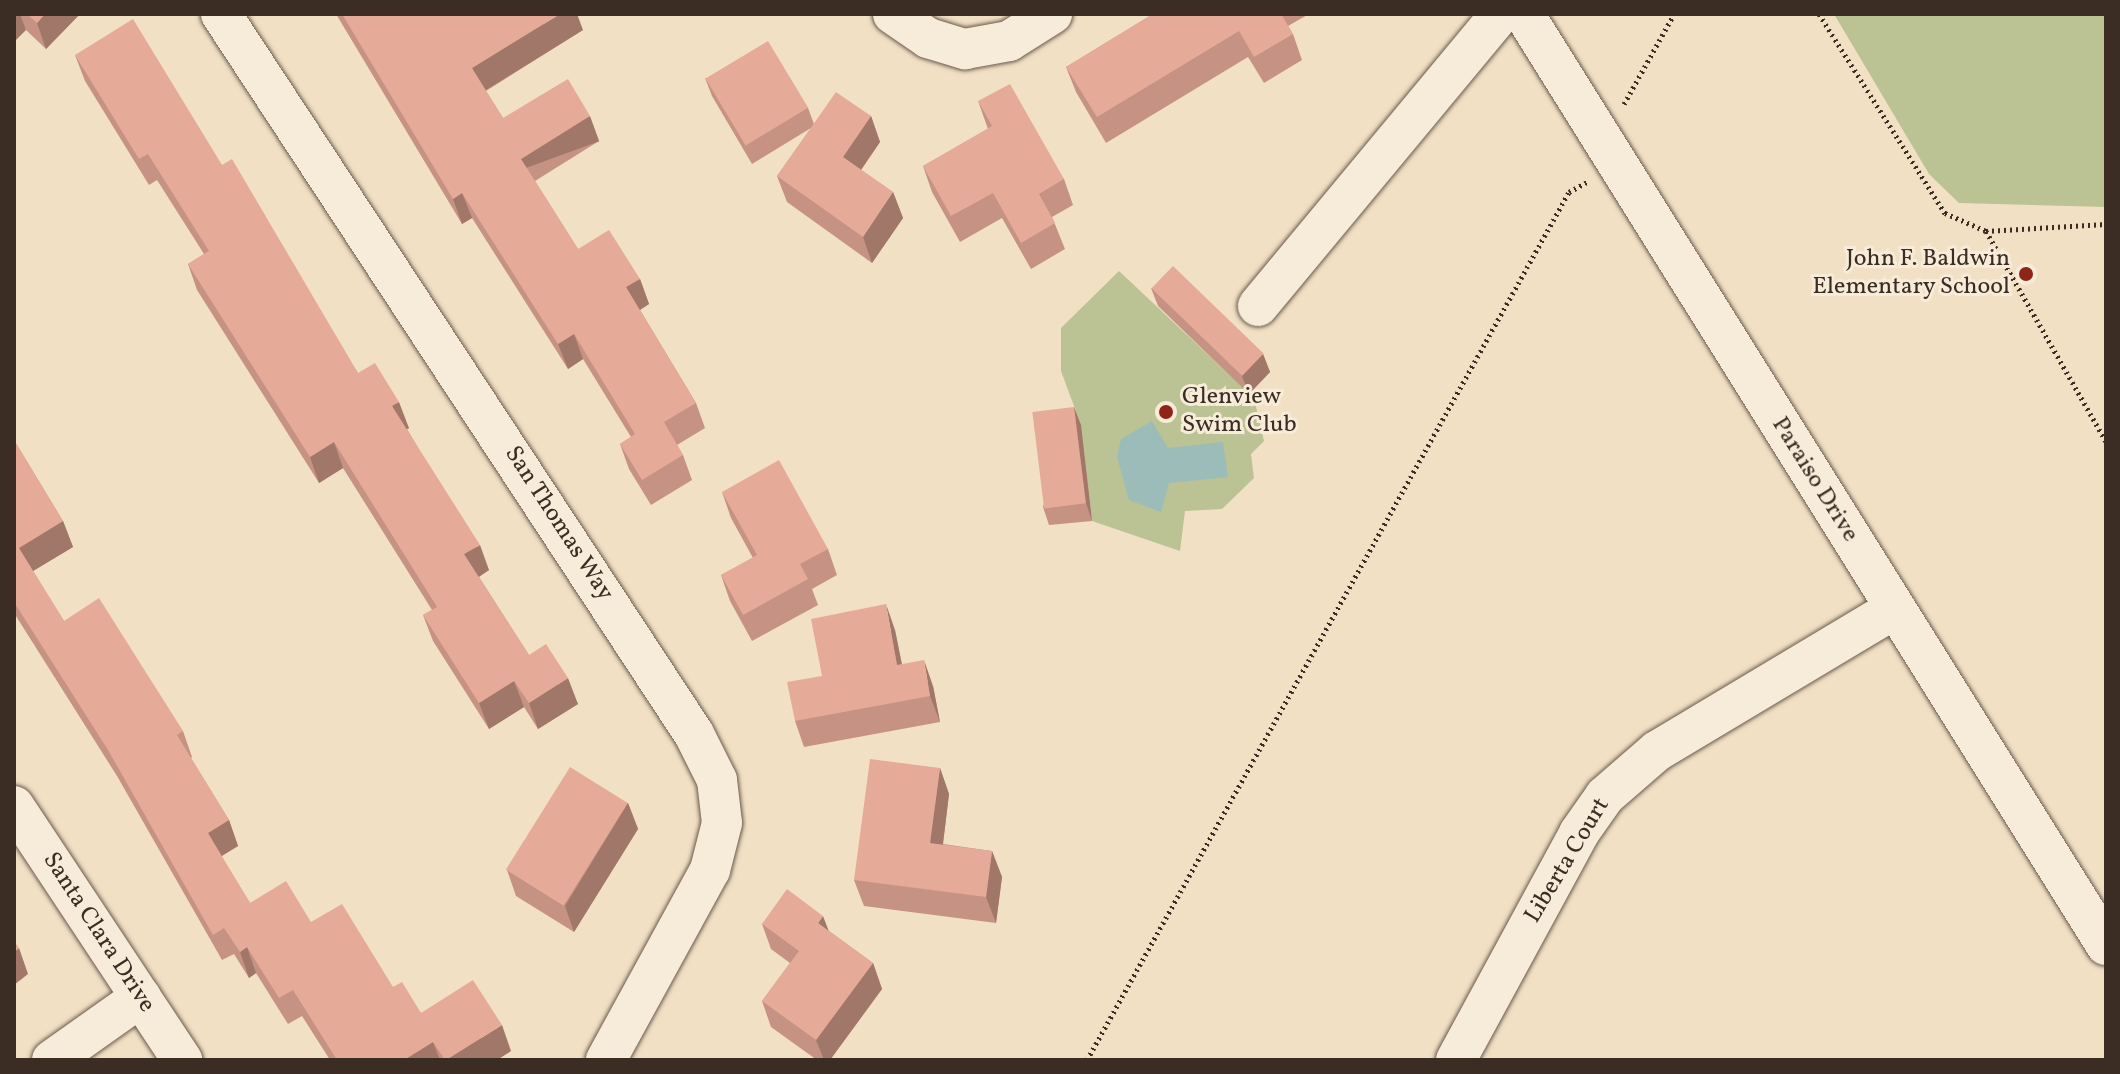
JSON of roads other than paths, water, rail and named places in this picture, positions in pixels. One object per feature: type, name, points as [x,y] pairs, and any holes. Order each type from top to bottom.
[{"type":"street","name":"San Thomas Way","points":[[221,14],[686,721],[717,780],[722,823],[710,870],[606,1060]]},
{"type":"street","points":[[893,14],[928,38],[965,49],[1009,41],[1052,14]]},
{"type":"street","points":[[1258,306],[1500,14]]},
{"type":"street","name":"Paraiso Drive","points":[[1524,14],[2106,945]]},
{"type":"street","name":"Liberta Court","points":[[1456,1060],[1579,833],[1605,796],[1657,751],[1894,609]]},
{"type":"street","name":"Santa Clara Drive","points":[[14,806],[182,1060]]},
{"type":"street","points":[[52,1060],[141,997]]},
{"type":"water","points":[[1152,421],[1168,448],[1223,442],[1228,477],[1169,483],[1161,512],[1129,500],[1117,457],[1121,439]]},
{"type":"place","name":"John F. Baldwin Elementary School","points":[[2026,274]]},
{"type":"place","name":"Glenview Swim Club","points":[[1166,412]]}]
